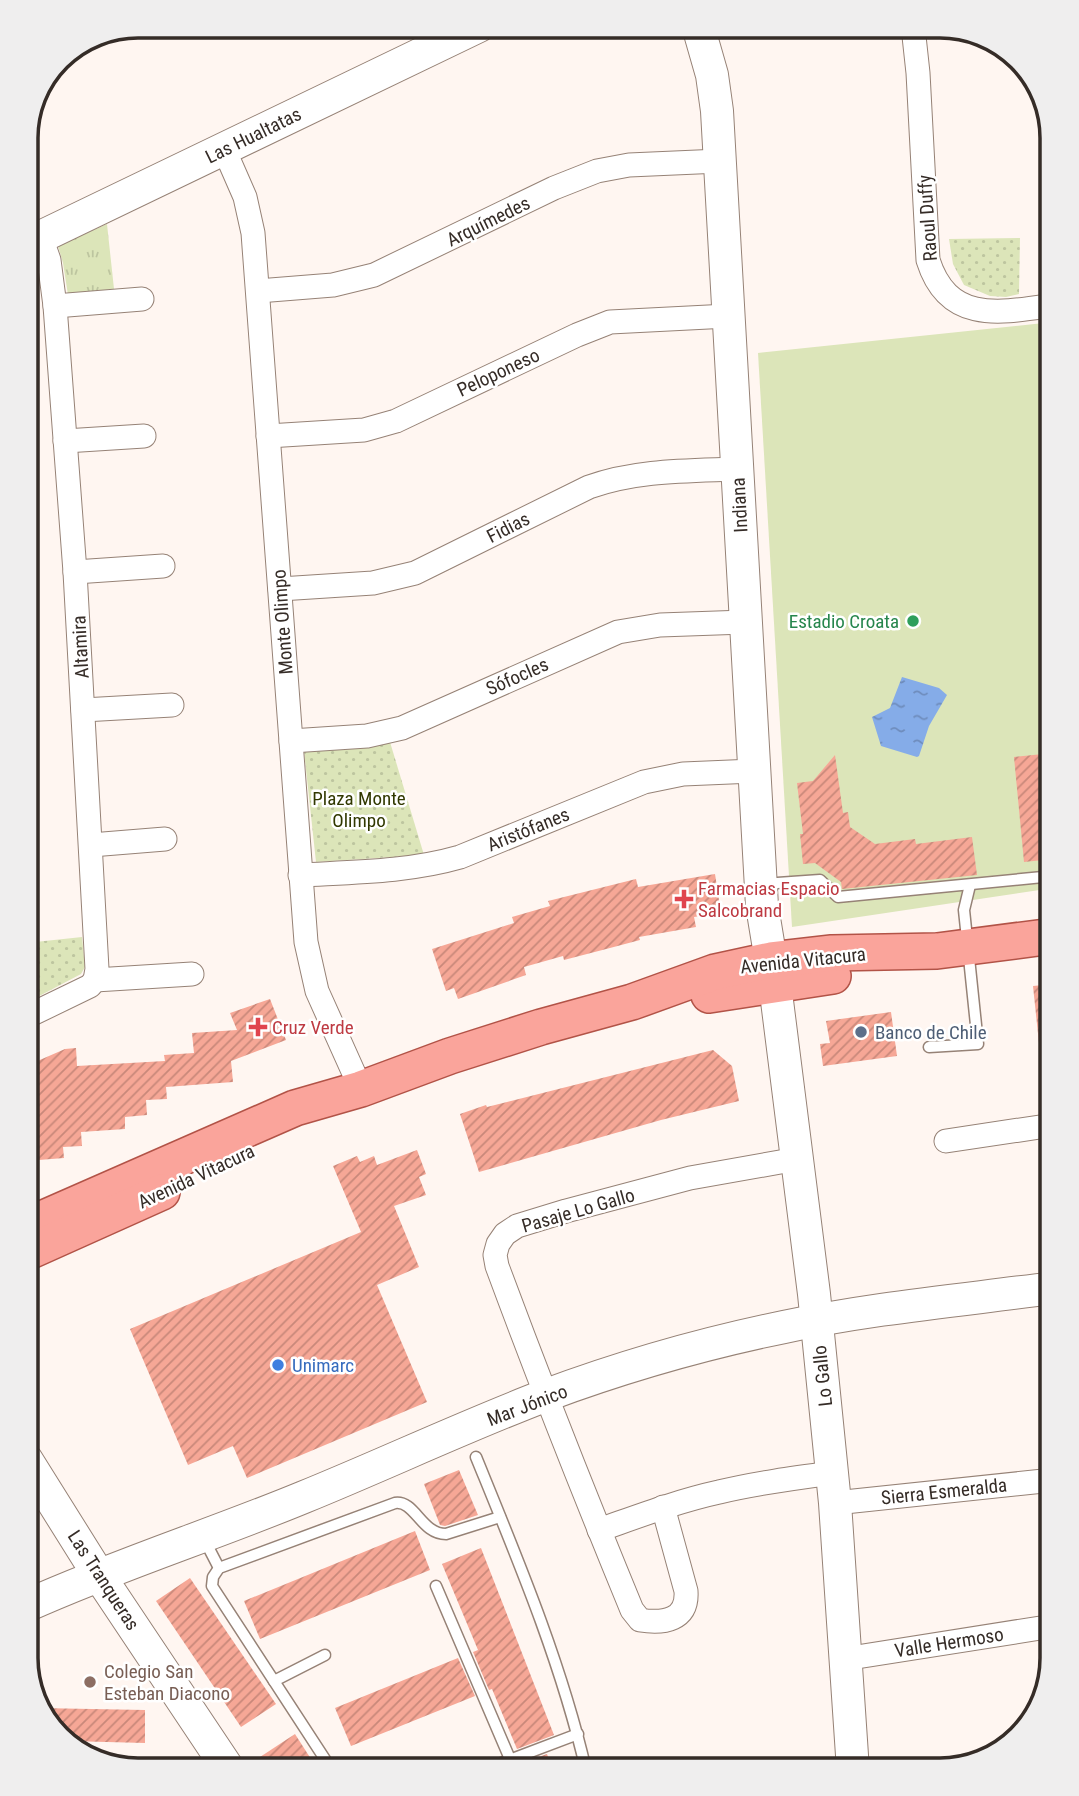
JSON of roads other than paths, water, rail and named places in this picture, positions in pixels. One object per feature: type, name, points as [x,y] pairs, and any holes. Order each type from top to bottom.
[{"type":"main road","name":"Avenida Vitacura","points":[[39,1220],[282,1113],[361,1089],[450,1056],[541,1027],[632,1002],[720,995],[773,972],[863,971],[952,949],[1040,938]]},
{"type":"main road","name":"Avenida Vitacura","points":[[39,1247],[300,1129],[361,1089]]},
{"type":"street","name":"Las Hualtatas","points":[[39,238],[452,39]]},
{"type":"street","name":"Indiana","points":[[702,39],[714,84],[720,161],[760,885],[765,935],[773,972]]},
{"type":"street","name":"Raoul Duffy","points":[[915,39],[928,260],[931,271],[953,298],[976,310],[1001,312],[1040,308]]},
{"type":"street","name":"Monte Olimpo","points":[[224,149],[249,209],[258,291],[306,942],[314,981],[325,1011],[361,1089]]},
{"type":"street","name":"Arquímedes","points":[[258,291],[333,285],[374,275],[554,188],[597,171],[629,165],[720,161]]},
{"type":"street","name":"Altamira","points":[[39,247],[48,260],[55,306],[75,572],[91,845],[95,980]]},
{"type":"street","points":[[55,306],[142,299]]},
{"type":"street","name":"Peloponeso","points":[[268,436],[364,430],[389,423],[593,327],[610,322],[728,316]]},
{"type":"street","points":[[65,441],[144,436]]},
{"type":"street","name":"Fidias","points":[[280,589],[373,583],[415,573],[589,487],[611,479],[651,473],[737,469]]},
{"type":"street","points":[[75,572],[163,566]]},
{"type":"street","name":"Sófocles","points":[[290,741],[367,736],[401,728],[618,632],[660,625],[746,622]]},
{"type":"street","points":[[83,710],[172,705]]},
{"type":"street","name":"Aristófanes","points":[[300,875],[438,863],[460,857],[644,782],[683,774],[754,771]]},
{"type":"street","points":[[91,845],[165,839]]},
{"type":"street","name":"Lo Gallo","points":[[773,972],[817,1321],[834,1488],[852,1758]]},
{"type":"street","points":[[39,1011],[78,993],[95,980],[192,974]]},
{"type":"street","points":[[946,1141],[1040,1127]]},
{"type":"street","name":"Pasaje Lo Gallo","points":[[663,1507],[686,1591],[687,1605],[680,1614],[653,1622],[640,1620],[632,1610],[599,1530],[497,1266],[495,1255],[498,1244],[505,1234],[517,1226],[566,1210],[677,1182],[797,1159]]},
{"type":"street","name":"Mar Jónico","points":[[39,1599],[98,1574],[301,1498],[545,1396],[712,1345],[817,1321],[1040,1290]]},
{"type":"street","name":"Las Tranqueras","points":[[39,1480],[98,1574],[220,1757]]},
{"type":"street","points":[[599,1530],[663,1507],[775,1480],[834,1488]]},
{"type":"street","name":"Sierra Esmeralda","points":[[834,1488],[1040,1480]]},
{"type":"street","name":"Valle Hermoso","points":[[844,1659],[1040,1628]]},
{"type":"lane","points":[[760,885],[820,880],[838,897],[1040,877]]},
{"type":"lane","points":[[929,1047],[978,1044],[952,949],[970,885]]},
{"type":"lane","points":[[476,1457],[532,1594],[583,1758]]},
{"type":"lane","points":[[324,1757],[212,1586],[213,1577],[219,1568],[395,1503],[407,1506],[437,1534],[446,1534],[500,1517]]},
{"type":"lane","points":[[202,1535],[219,1568]]},
{"type":"lane","points":[[436,1586],[509,1757]]},
{"type":"lane","points":[[274,1681],[325,1654]]},
{"type":"lane","points":[[514,1757],[578,1734]]},
{"type":"water","points":[[902,677],[939,688],[947,695],[929,726],[917,757],[881,746],[872,717],[890,708]]},
{"type":"place","name":"Estadio Croata","points":[[913,621]]},
{"type":"place","name":"Farmacias Espacio Salcobrand","points":[[684,899]]},
{"type":"place","name":"Cruz Verde","points":[[258,1027]]},
{"type":"place","name":"Banco de Chile","points":[[861,1032]]},
{"type":"place","name":"Unimarc","points":[[278,1365]]},
{"type":"place","name":"Colegio San Esteban Diacono","points":[[90,1682]]},
{"type":"park label","name":"Plaza Monte Olimpo","points":[[359,809]]}]
